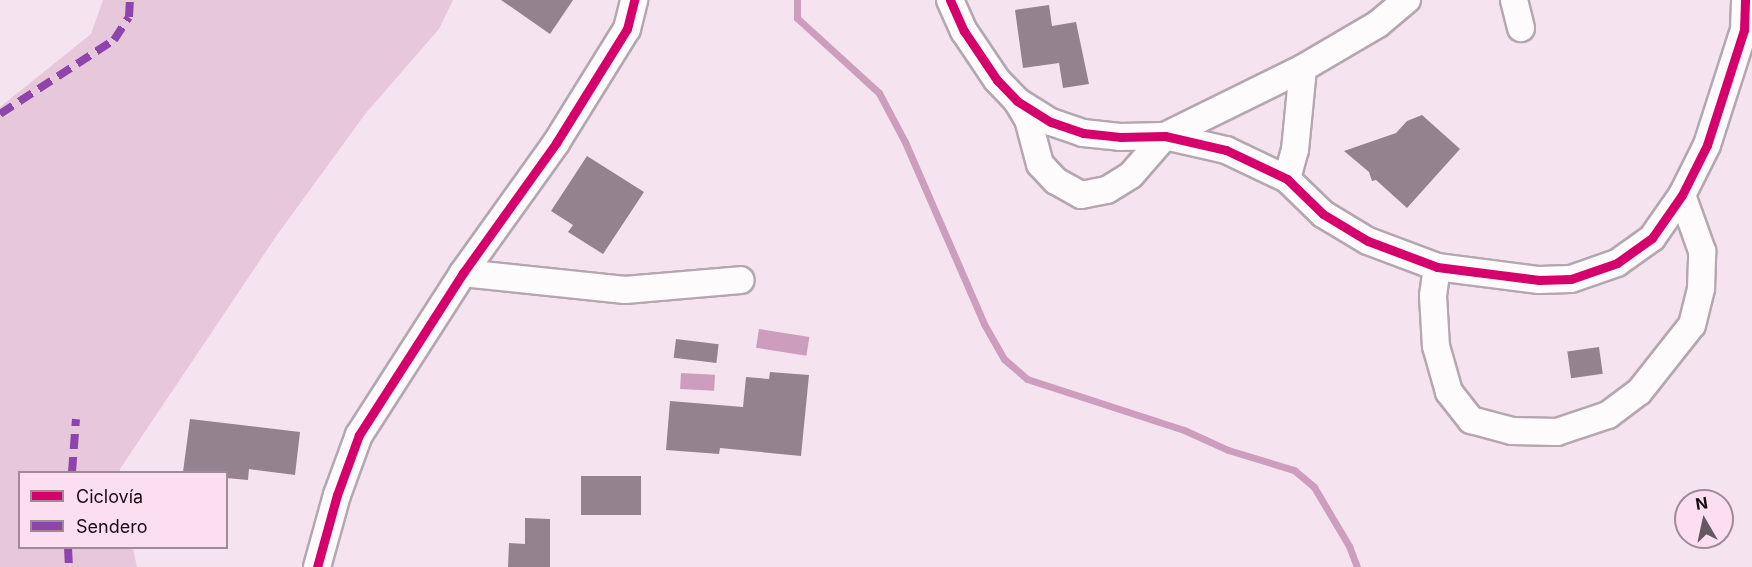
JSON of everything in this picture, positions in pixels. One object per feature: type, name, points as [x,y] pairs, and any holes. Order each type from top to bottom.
[{"type":"street","points":[[317,567],[337,495],[359,435],[463,273],[562,134],[627,29],[634,0]]},
{"type":"street","points":[[950,0],[979,56],[1017,100],[1028,119],[1040,164],[1056,181],[1081,195],[1107,190],[1131,175],[1165,136],[1303,68],[1378,24],[1407,0]]},
{"type":"street","points":[[1514,0],[1521,28]]},
{"type":"street","points":[[1017,100],[1051,122],[1083,133],[1120,137],[1165,136],[1226,150],[1287,179],[1323,214],[1368,241],[1437,267],[1539,280],[1571,279],[1617,263],[1652,238],[1682,195],[1707,145],[1748,31],[1745,0]]},
{"type":"street","points":[[1287,179],[1295,150],[1303,68]]},
{"type":"street","points":[[1437,267],[1432,296],[1436,346],[1449,392],[1471,420],[1512,431],[1557,432],[1608,415],[1639,392],[1692,325],[1701,288],[1702,251],[1682,195]]},
{"type":"street","points":[[463,273],[625,290],[741,280]]},
{"type":"shaded area","points":[[103,0],[453,0],[439,29],[366,113],[277,235],[120,471],[18,471],[18,549],[133,549],[137,567],[0,567],[0,107],[91,34]]},
{"type":"shaded area","points":[[759,329],[809,337],[806,356],[756,348]]},
{"type":"shaded area","points":[[681,373],[715,375],[714,391],[680,389]]},
{"type":"building","points":[[501,0],[573,0],[550,34]]},
{"type":"building","points":[[1049,5],[1052,26],[1076,22],[1089,84],[1063,88],[1059,63],[1023,68],[1015,10]]},
{"type":"building","points":[[1422,115],[1460,149],[1407,208],[1376,180],[1372,181],[1369,172],[1344,151],[1396,133],[1407,121]]},
{"type":"building","points":[[587,156],[644,192],[603,254],[568,232],[573,225],[551,211]]},
{"type":"building","points":[[676,339],[719,344],[716,363],[674,358]]},
{"type":"building","points":[[1599,347],[1603,374],[1571,378],[1567,351]]},
{"type":"building","points":[[770,372],[809,375],[801,456],[720,448],[719,454],[666,450],[670,401],[743,407],[746,377],[769,379]]},
{"type":"building","points":[[190,419],[300,432],[295,475],[249,469],[248,480],[228,478],[228,471],[183,471]]},
{"type":"building","points":[[581,476],[641,476],[641,515],[581,515]]},
{"type":"building","points":[[525,518],[550,519],[550,567],[508,567],[509,543],[525,544]]},
{"type":"waterway","points":[[797,0],[797,18],[879,93],[905,142],[984,324],[1004,359],[1027,379],[1184,430],[1228,450],[1294,470],[1314,487],[1349,546],[1357,567]]},
{"type":"marked path","points":[[0,114],[114,40],[129,17],[130,0]]},
{"type":"marked path","points":[[72,471],[76,419]]},
{"type":"marked path","points":[[68,549],[69,567]]},
{"type":"cycle path","points":[[317,567],[337,495],[359,435],[463,273],[556,143],[627,29],[634,0]]},
{"type":"cycle path","points":[[950,0],[964,31],[997,80],[1017,101],[1051,122],[1083,133],[1120,137],[1165,136],[1226,150],[1287,179],[1323,214],[1368,241],[1437,267],[1539,280],[1571,279],[1617,263],[1652,238],[1682,195],[1707,145],[1744,30],[1745,0]]}]
